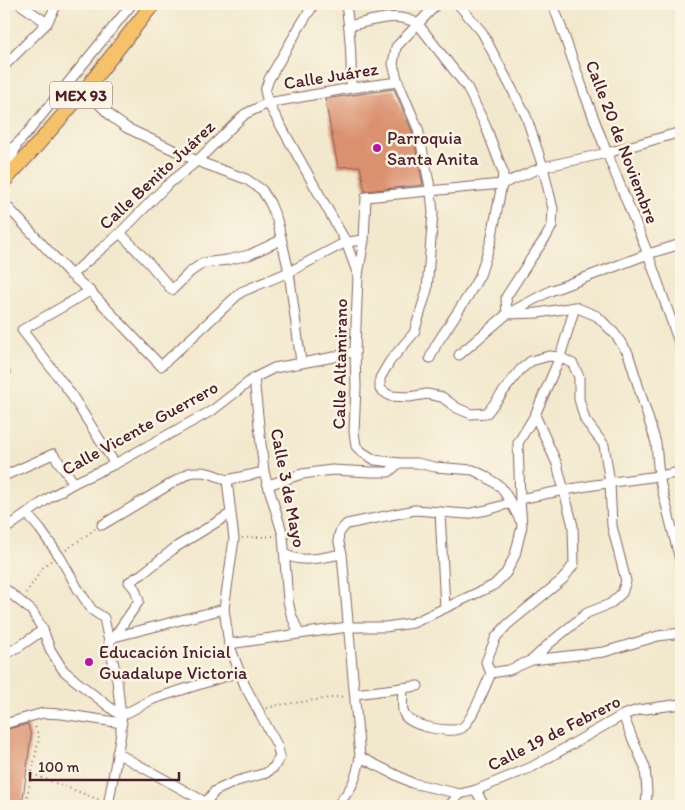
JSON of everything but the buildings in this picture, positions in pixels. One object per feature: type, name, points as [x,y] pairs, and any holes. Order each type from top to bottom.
[{"type":"main road","name":"MEX 93","points":[[4,181],[85,90],[153,4]]},
{"type":"street","points":[[20,4],[46,23]]},
{"type":"street","points":[[4,66],[46,23],[57,4]]},
{"type":"street","points":[[4,155],[17,144],[132,4]]},
{"type":"street","points":[[314,4],[270,79],[265,91],[268,103],[346,242],[358,275]]},
{"type":"street","points":[[346,4],[349,26],[351,88]]},
{"type":"street","points":[[437,4],[396,47],[393,64],[398,82],[418,129],[434,213],[427,290],[414,333],[390,361],[380,378],[380,389],[390,396],[409,397],[428,394],[442,397],[457,408],[471,414],[487,413],[520,370],[531,361],[549,356],[560,357],[573,364],[579,377],[579,399],[585,420],[604,445],[610,482],[612,526],[626,581],[622,593],[610,604],[587,614],[532,660]]},
{"type":"street","points":[[458,4],[482,32],[526,116],[543,168],[553,209],[552,226],[546,238],[506,297],[507,314]]},
{"type":"street","name":"Calle 20 de Noviembre","points":[[553,4],[607,153],[648,254],[681,348]]},
{"type":"street","points":[[349,26],[395,17],[410,19],[418,24],[467,87],[486,128],[503,172],[491,241],[480,274],[430,358]]},
{"type":"street","name":"Calle Juárez","points":[[268,103],[351,88],[398,82]]},
{"type":"street","points":[[85,90],[113,118],[127,128],[197,161],[246,179],[262,190],[274,212],[289,272],[301,362]]},
{"type":"street","name":"Calle Benito Juárez","points":[[71,275],[120,233],[166,186],[197,161],[245,114],[268,103]]},
{"type":"street","points":[[431,192],[502,184],[543,168],[607,153],[681,132]]},
{"type":"street","points":[[4,171],[12,158],[17,144]]},
{"type":"street","name":"Calle Altamirano","points":[[431,192],[366,198],[364,240],[358,275],[354,432],[356,446],[376,460],[473,470],[501,487],[515,501]]},
{"type":"street","points":[[4,203],[71,275],[90,291],[161,366],[241,292],[289,272],[346,242],[364,240]]},
{"type":"street","points":[[120,233],[172,290],[190,272],[203,263],[249,255],[281,240]]},
{"type":"street","points":[[459,355],[507,314],[550,291],[648,254],[681,244]]},
{"type":"street","points":[[90,291],[22,330],[69,391],[115,464]]},
{"type":"street","points":[[507,314],[538,313],[575,307],[597,316],[615,334],[628,353],[656,443],[659,477],[681,564]]},
{"type":"street","points":[[229,644],[348,627],[385,627],[413,623],[494,585],[506,573],[515,555],[522,526],[515,501],[518,444],[535,415],[560,357],[575,307]]},
{"type":"street","name":"Calle Vicente Guerrero","points":[[4,530],[74,483],[115,464],[213,410],[254,378],[274,368],[355,352]]},
{"type":"street","name":"Calle 3 de Mayo","points":[[254,378],[264,472],[283,535],[288,601],[299,634]]},
{"type":"street","points":[[403,687],[404,715],[407,718],[435,729],[452,731],[463,727],[472,714],[491,673],[486,662],[496,637],[508,624],[563,579],[574,564],[573,526],[557,464],[535,415]]},
{"type":"street","points":[[4,476],[53,454],[74,483]]},
{"type":"street","points":[[268,485],[302,474],[332,470],[389,472],[399,463]]},
{"type":"street","points":[[102,524],[189,473],[200,470],[227,480],[264,472]]},
{"type":"street","points":[[337,806],[351,788],[360,757],[342,554],[338,538],[340,530],[347,524],[415,510],[466,514],[563,490],[610,482],[659,477],[681,472]]},
{"type":"street","points":[[117,753],[204,804],[216,791],[237,781],[266,773],[274,767],[280,757],[277,745],[244,686],[229,644],[224,609],[234,539],[227,480]]},
{"type":"street","points":[[440,512],[445,608]]},
{"type":"street","points":[[27,514],[60,557],[92,610],[104,618],[112,639],[122,720],[109,805]]},
{"type":"street","points":[[112,639],[139,601],[134,589],[128,582],[142,574],[176,547],[230,514]]},
{"type":"street","points":[[285,554],[290,558],[313,559],[342,554]]},
{"type":"street","points":[[4,588],[32,611],[63,670],[122,720]]},
{"type":"street","points":[[112,639],[224,609]]},
{"type":"street","points":[[4,655],[43,630]]},
{"type":"street","points":[[491,673],[509,670],[532,660],[604,652],[658,636],[681,633]]},
{"type":"street","points":[[4,724],[43,713],[122,720],[153,699],[240,672]]},
{"type":"street","points":[[355,694],[418,686]]},
{"type":"street","name":"Calle 19 de Febrero","points":[[360,757],[412,783],[460,794],[476,790],[532,767],[623,715],[638,710],[681,704]]},
{"type":"street","points":[[623,715],[645,767],[646,806]]},
{"type":"street","points":[[476,790],[484,806]]},
{"type":"street","points":[[449,806],[460,794]]},
{"type":"path","points":[[234,539],[283,535]]},
{"type":"path","points":[[257,710],[278,705],[355,694]]},
{"type":"path","points":[[25,806],[39,738],[32,716]]},
{"type":"path","points":[[32,774],[109,805]]},
{"type":"place","name":"Parroquia Santa Anita","points":[[377,148]]},
{"type":"place","name":"Educación Inicial Guadalupe Victoria","points":[[89,662]]}]
